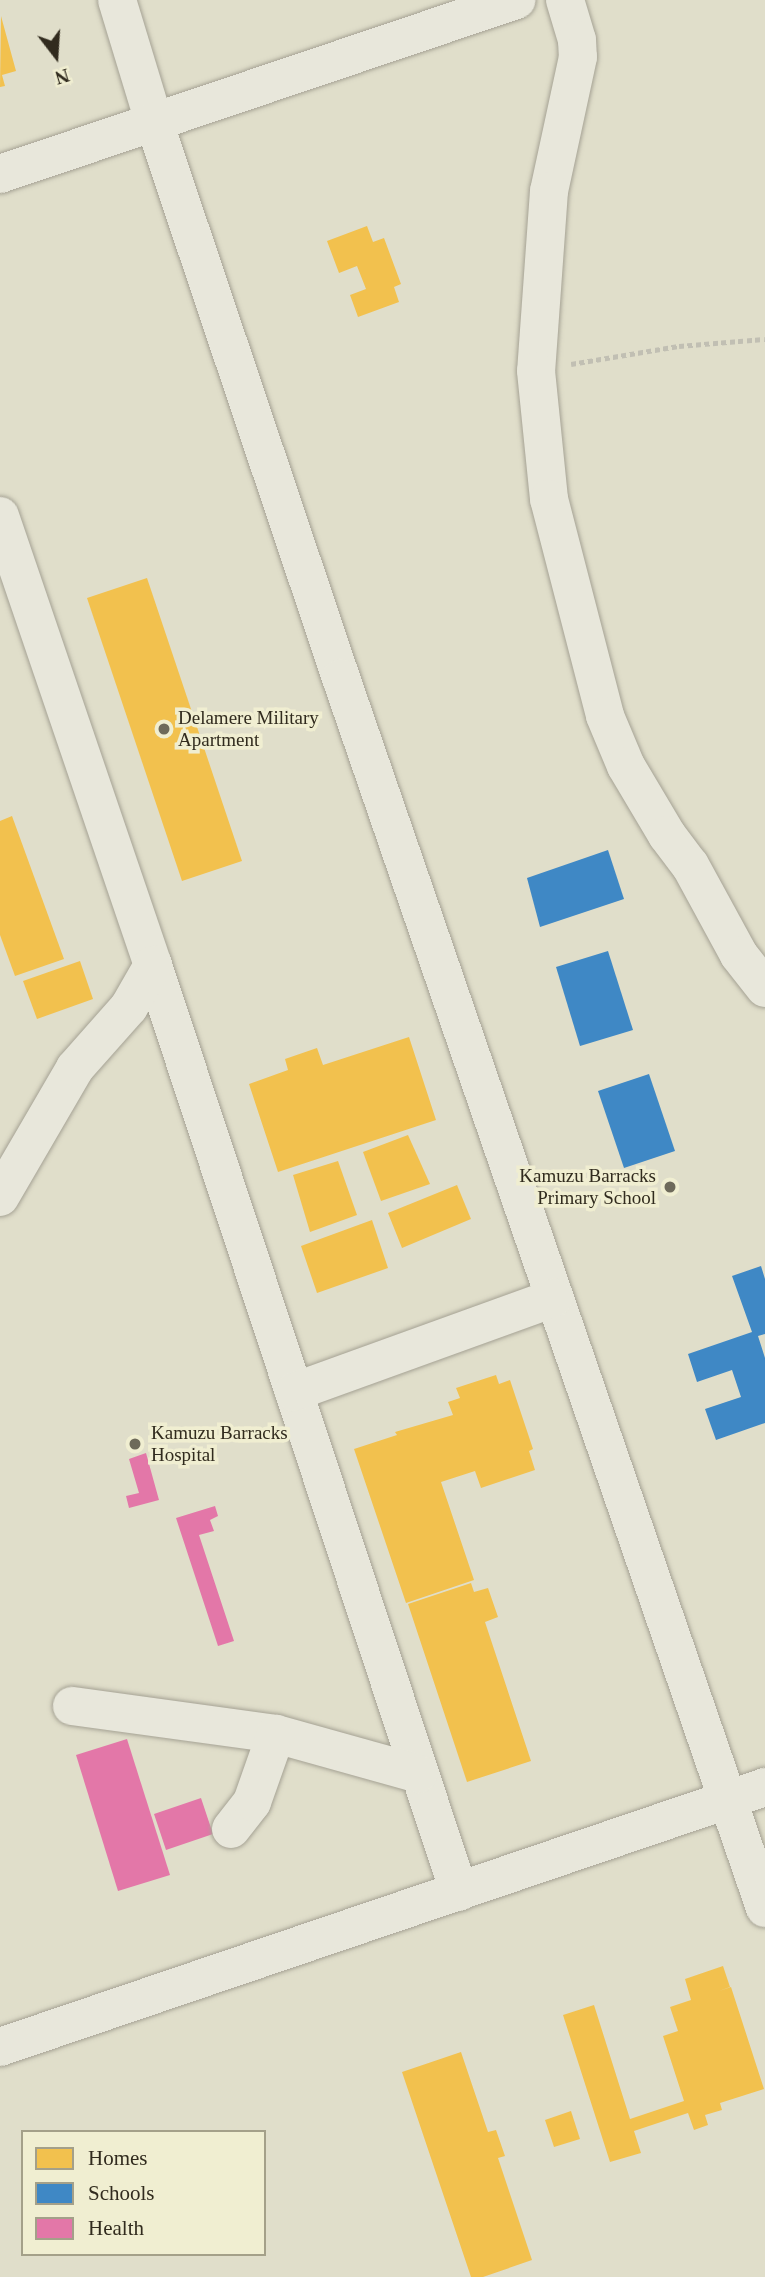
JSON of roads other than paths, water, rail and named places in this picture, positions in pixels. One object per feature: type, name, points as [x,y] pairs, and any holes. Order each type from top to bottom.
[{"type":"street","points":[[117,0],[154,122],[345,691],[765,1908]]},
{"type":"street","points":[[0,173],[516,0]]},
{"type":"street","points":[[565,0],[577,40],[578,57],[549,191],[536,371],[549,499],[605,716],[626,766],[667,835],[690,865],[739,955],[765,988]]},
{"type":"street","points":[[0,516],[153,965],[459,1892]]},
{"type":"street","points":[[0,1197],[75,1069],[129,1007],[153,965]]},
{"type":"street","points":[[294,1392],[554,1298]]},
{"type":"street","points":[[72,1706],[276,1734],[419,1774]]},
{"type":"street","points":[[231,1829],[251,1802],[276,1734]]},
{"type":"street","points":[[0,2046],[765,1787]]},
{"type":"place","name":"Delamere Military Apartment","points":[[164,729]]},
{"type":"place","name":"Kamuzu Barracks Primary School","points":[[670,1187]]},
{"type":"place","name":"Kamuzu Barracks Hospital","points":[[135,1444]]}]
